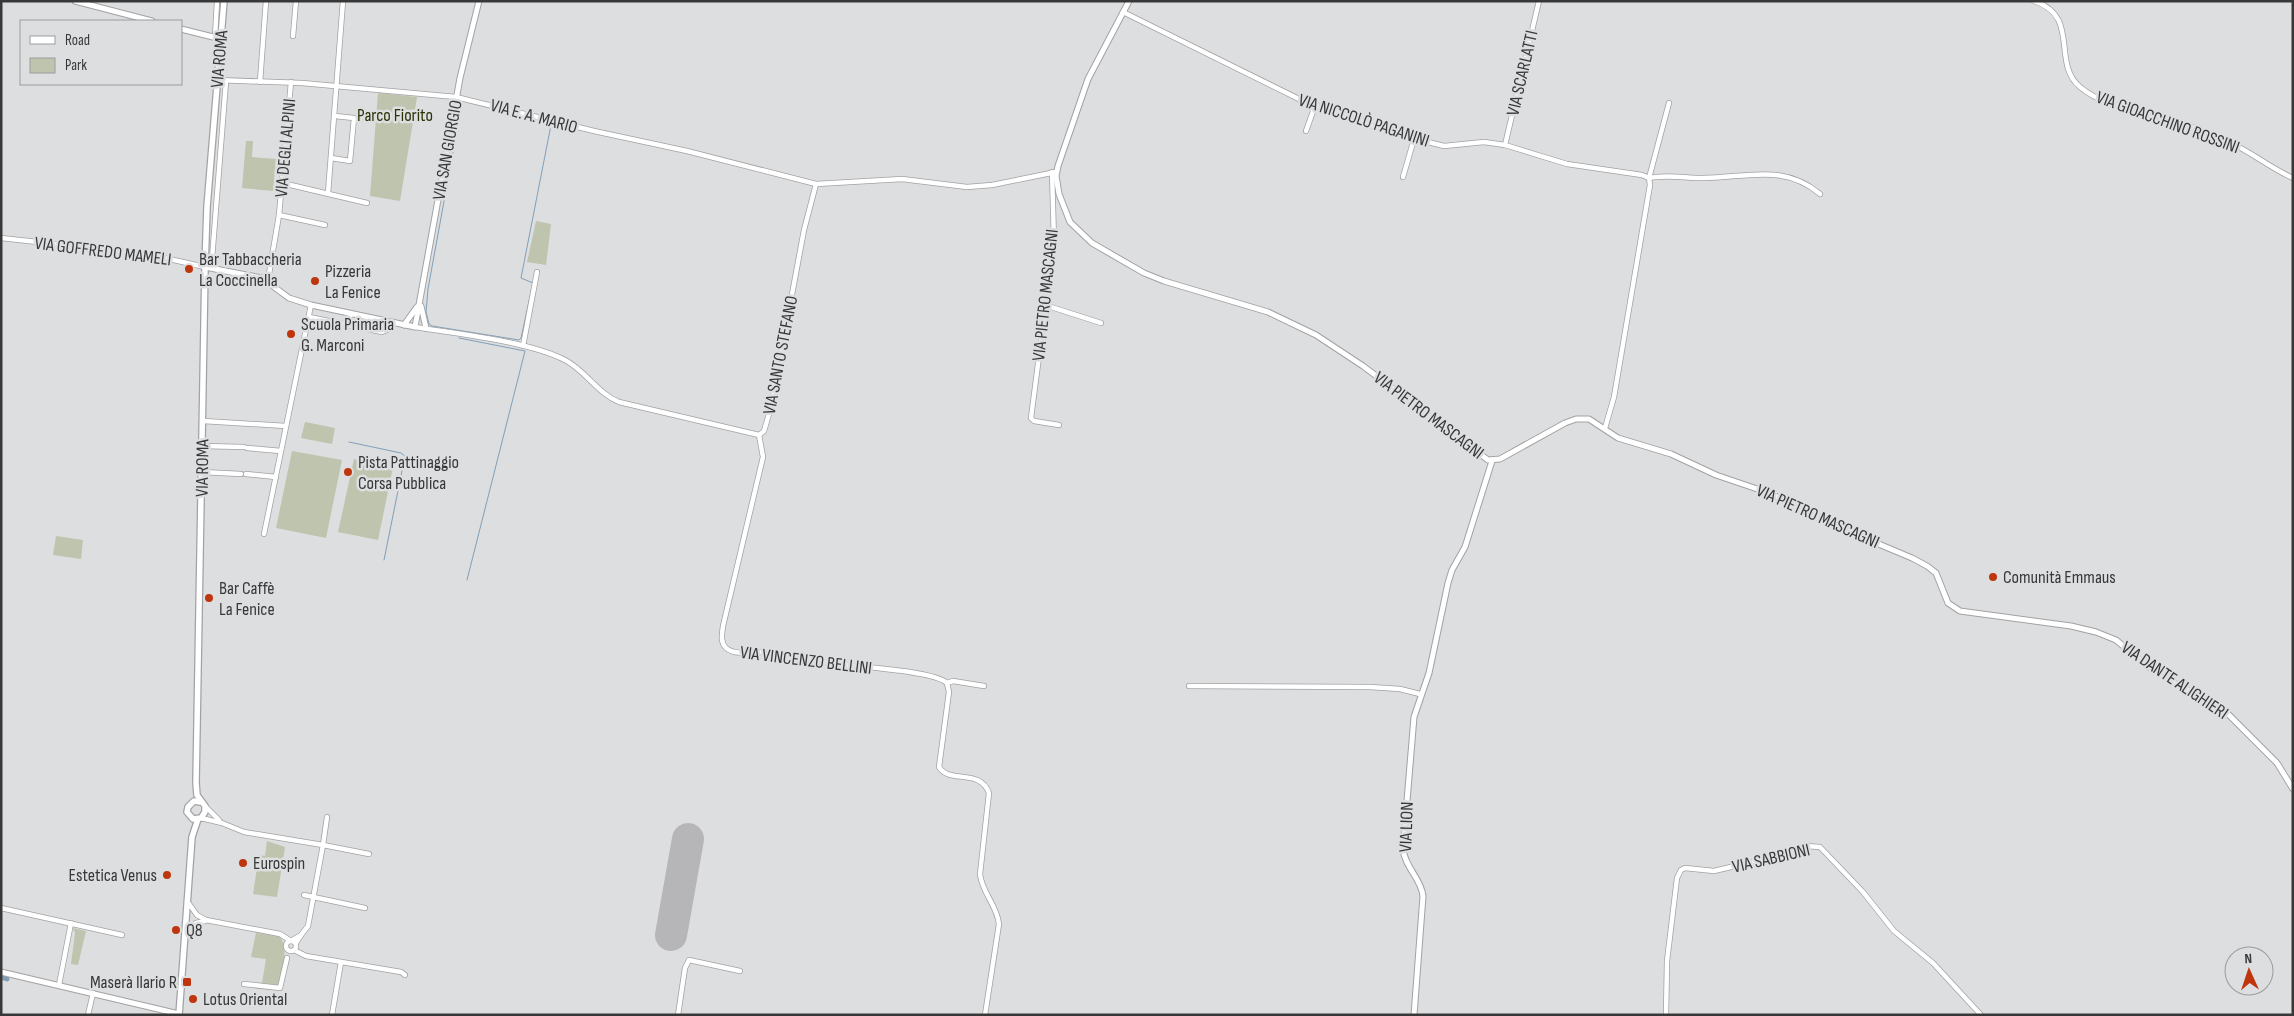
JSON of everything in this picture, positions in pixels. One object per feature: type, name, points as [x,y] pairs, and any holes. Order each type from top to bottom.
[{"type":"main road","name":"VIA ROMA","points":[[196,783],[205,267],[218,80],[218,38],[224,1]]},
{"type":"main road","points":[[180,1014],[192,836],[191,818],[187,809],[192,802],[196,783]]},
{"type":"main road","points":[[192,836],[199,819],[205,812],[196,783]]},
{"type":"main road","points":[[192,802],[202,804]]},
{"type":"main road","points":[[191,818],[199,819]]},
{"type":"street","points":[[75,1],[85,2],[148,20]]},
{"type":"street","name":"VIA ROMA","points":[[217,1],[218,38]]},
{"type":"street","points":[[260,82],[266,1]]},
{"type":"street","points":[[293,36],[296,1]]},
{"type":"street","points":[[328,193],[343,1]]},
{"type":"street","name":"VIA SAN GIORGIO","points":[[415,327],[456,97],[470,30],[479,1]]},
{"type":"street","name":"VIA PIETRO MASCAGNI","points":[[1059,425],[1034,421],[1031,418],[1054,241],[1051,190],[1054,172],[1088,79],[1129,1]]},
{"type":"street","name":"VIA SCARLATTI","points":[[1505,145],[1539,1]]},
{"type":"street","name":"VIA GIOACCHINO ROSSINI","points":[[2034,1],[2050,9],[2059,19],[2070,72],[2081,88],[2119,105],[2178,122],[2234,144],[2293,178]]},
{"type":"street","name":"VIA NICCOLÒ PAGANINI","points":[[1123,12],[1315,106],[1414,139],[1444,146],[1475,142],[1505,145],[1567,164],[1642,175],[1649,178],[1705,178],[1777,174],[1801,180],[1820,194]]},
{"type":"street","points":[[182,29],[218,38]]},
{"type":"street","name":"VIA E. A. MARIO","points":[[218,80],[291,82],[456,97],[594,132],[687,151],[816,184]]},
{"type":"street","name":"VIA ROMA","points":[[205,267],[212,259],[226,80]]},
{"type":"street","name":"VIA DEGLI ALPINI","points":[[268,280],[279,214],[291,82]]},
{"type":"street","points":[[1605,428],[1614,397],[1634,289],[1650,188],[1649,178],[1670,103]]},
{"type":"street","points":[[1306,130],[1315,106]]},
{"type":"street","points":[[331,158],[350,161],[354,118],[335,116]]},
{"type":"street","points":[[1403,177],[1414,139]]},
{"type":"street","points":[[816,184],[902,179],[966,187],[992,185],[1054,172]]},
{"type":"street","name":"VIA PIETRO MASCAGNI","points":[[1054,172],[1061,205],[1070,222],[1076,230],[1092,243],[1151,276],[1268,312],[1316,335],[1343,352],[1492,461],[1500,459],[1576,419],[1588,419],[1618,438],[1671,454],[1710,472],[1768,493],[1816,517],[1886,545],[1927,566],[1938,577],[1948,603],[1960,610],[2062,624],[2096,632],[2116,640]]},
{"type":"street","points":[[282,183],[367,203]]},
{"type":"street","name":"VIA SANTO STEFANO","points":[[205,267],[268,280],[289,298],[351,314],[523,346],[570,363],[604,394],[619,402],[759,435],[764,431],[770,406],[804,230],[816,184]]},
{"type":"street","points":[[1051,190],[1058,190]]},
{"type":"street","name":"VIA DEGLI ALPINI","points":[[279,214],[325,225]]},
{"type":"street","name":"VIA GOFFREDO MAMELI","points":[[1,238],[162,256],[205,267]]},
{"type":"street","points":[[523,346],[537,272]]},
{"type":"street","name":"VIA SAN GIORGIO","points":[[404,325],[412,316],[420,300]]},
{"type":"street","name":"VIA SAN GIORGIO","points":[[420,300],[422,317],[426,328]]},
{"type":"street","points":[[264,534],[311,304]]},
{"type":"street","points":[[1045,305],[1102,323]]},
{"type":"street","points":[[348,325],[351,314]]},
{"type":"street","points":[[309,317],[382,332],[387,330],[389,322]]},
{"type":"street","points":[[203,421],[286,426]]},
{"type":"street","name":"VIA VINCENZO BELLINI","points":[[759,435],[763,457],[723,626],[722,638],[727,648],[733,652],[770,652],[867,668],[912,672],[943,679],[947,683],[953,681],[984,686]]},
{"type":"street","points":[[202,446],[246,447],[281,451]]},
{"type":"street","name":"VIA LION","points":[[1414,1015],[1424,896],[1420,883],[1407,866],[1403,849],[1412,725],[1420,694],[1429,673],[1448,583],[1465,547],[1492,461]]},
{"type":"street","points":[[202,472],[276,477]]},
{"type":"street","name":"VIA DANTE ALIGHIERI","points":[[2116,640],[2150,668],[2176,684],[2220,706],[2277,762],[2293,789]]},
{"type":"street","points":[[947,683],[950,692],[939,767],[946,773],[977,780],[986,787],[989,793],[980,874],[981,884],[998,914],[998,924],[985,1015]]},
{"type":"street","points":[[1190,686],[1370,687],[1400,689],[1420,694]]},
{"type":"street","points":[[202,804],[222,823]]},
{"type":"street","points":[[244,984],[280,988],[287,958],[292,947],[308,926],[327,817]]},
{"type":"street","points":[[199,819],[222,823],[249,834],[370,854]]},
{"type":"street","name":"VIA SABBIONI","points":[[1666,1015],[1667,961],[1677,878],[1681,870],[1685,868],[1714,872],[1770,858],[1806,846],[1815,846],[1825,850],[1863,892],[1894,931],[1933,963],[1981,1015]]},
{"type":"street","points":[[304,895],[365,908]]},
{"type":"street","points":[[187,901],[197,915],[206,920],[280,934],[291,941],[292,947]]},
{"type":"street","points":[[1,908],[122,935]]},
{"type":"street","points":[[185,933],[196,923],[206,920]]},
{"type":"street","points":[[59,985],[71,923]]},
{"type":"street","points":[[280,934],[292,947],[306,956],[401,972],[405,975]]},
{"type":"street","points":[[291,941],[301,935]]},
{"type":"street","points":[[678,1015],[685,968],[689,960],[740,971]]},
{"type":"street","points":[[332,1015],[341,962]]},
{"type":"street","points":[[1,972],[180,1014]]},
{"type":"street","points":[[88,1015],[93,993]]},
{"type":"green space","name":"Parco Fiorito","points":[[378,93],[417,97],[400,201],[370,196]]},
{"type":"green space","points":[[246,141],[253,141],[252,157],[276,159],[273,191],[242,188]]},
{"type":"green space","points":[[536,221],[551,224],[546,265],[527,262]]},
{"type":"green space","points":[[305,422],[335,428],[332,444],[301,438]]},
{"type":"green space","points":[[292,451],[342,460],[326,538],[276,528]]},
{"type":"green space","points":[[354,459],[393,467],[378,540],[338,532]]},
{"type":"green space","points":[[56,536],[83,540],[81,559],[53,555]]},
{"type":"green space","points":[[267,841],[285,847],[277,897],[253,894],[259,855],[265,856]]},
{"type":"green space","points":[[73,928],[86,931],[78,965],[71,964],[75,933]]},
{"type":"green space","points":[[256,933],[280,937],[283,942],[284,960],[279,985],[262,983],[266,959],[251,957]]},
{"type":"waterway","points":[[461,108],[428,289],[426,312],[429,324],[432,326],[519,340],[521,338],[533,283],[521,278],[551,125]]},
{"type":"waterway","points":[[459,338],[525,351],[467,580]]},
{"type":"waterway","points":[[349,442],[401,453],[405,456],[384,560]]},
{"type":"waterway","points":[[1,977],[7,979]]},
{"type":"runway","points":[[671,935],[688,839]]},
{"type":"place","name":"Bar Tabbaccheria La Coccinella","points":[[189,269]]},
{"type":"place","name":"Pizzeria La Fenice","points":[[315,281]]},
{"type":"place","name":"Scuola Primaria G. Marconi","points":[[291,334]]},
{"type":"place","name":"Pista Pattinaggio Corsa Pubblica","points":[[348,472]]},
{"type":"place","name":"Comunità Emmaus","points":[[1993,577]]},
{"type":"place","name":"Bar Caffè La Fenice","points":[[209,598]]},
{"type":"place","name":"Eurospin","points":[[243,863]]},
{"type":"place","name":"Estetica Venus","points":[[167,875]]},
{"type":"place","name":"Q8","points":[[176,930]]},
{"type":"place","name":"Maserà Ilario R","points":[[187,982]]},
{"type":"place","name":"Lotus Oriental","points":[[193,999]]}]
